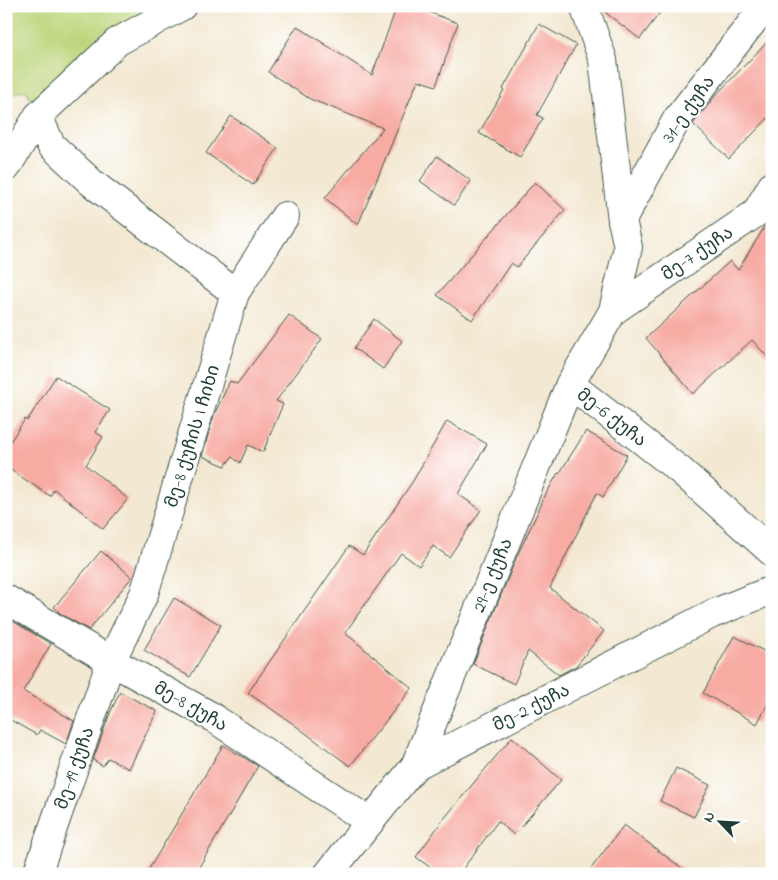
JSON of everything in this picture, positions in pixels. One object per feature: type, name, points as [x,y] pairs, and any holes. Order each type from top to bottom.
[{"type":"street","points":[[6,168],[38,116],[117,42],[182,6]]},
{"type":"street","name":"მე-6 ქუჩა","points":[[584,6],[603,60],[622,220],[628,247],[613,311],[570,384],[681,471],[772,552]]},
{"type":"street","name":"31-ე ქუჩა","points":[[622,220],[677,119],[766,6]]},
{"type":"street","points":[[38,116],[51,144],[92,183],[236,293]]},
{"type":"street","name":"მე-7 ქუჩა","points":[[613,311],[756,213],[772,186]]},
{"type":"street","name":"მე-8 ქუჩის I ჩიხი","points":[[111,661],[144,594],[236,293],[285,216]]},
{"type":"street","name":"29-ე ქუჩა","points":[[415,766],[570,384]]},
{"type":"street","name":"მე-2 ქუჩა","points":[[328,874],[415,766],[712,614],[772,590]]},
{"type":"street","name":"მე-8 ქუჩა","points":[[6,599],[111,661],[209,715],[370,822]]},
{"type":"street","name":"მე-19 ქუჩა","points":[[36,874],[111,661]]},
{"type":"green space","points":[[6,6],[182,6],[38,116],[26,90],[6,95]]},
{"type":"building","points":[[397,6],[412,6],[458,23],[436,86],[418,80],[358,225],[325,198],[383,128],[310,99],[268,72],[297,26],[372,75]]},
{"type":"building","points":[[601,6],[665,6],[640,39],[602,10]]},
{"type":"building","points":[[539,24],[576,45],[537,115],[543,118],[520,157],[479,133]]},
{"type":"building","points":[[772,37],[772,114],[729,159],[693,124],[716,95]]},
{"type":"building","points":[[231,116],[278,148],[253,185],[206,153]]},
{"type":"building","points":[[437,156],[471,181],[454,205],[420,181]]},
{"type":"building","points":[[535,182],[565,210],[517,267],[511,263],[472,320],[437,295]]},
{"type":"building","points":[[772,217],[772,362],[752,340],[693,394],[646,338],[730,261],[738,270]]},
{"type":"building","points":[[289,315],[322,339],[276,401],[283,404],[263,452],[248,445],[240,463],[232,457],[225,466],[202,456],[214,415],[230,381],[237,384]]},
{"type":"building","points":[[374,319],[402,341],[383,369],[354,348]]},
{"type":"building","points":[[56,376],[110,410],[95,432],[103,437],[86,465],[128,499],[103,529],[54,489],[50,496],[6,467],[6,448],[25,419],[27,421]]},
{"type":"building","points":[[447,421],[487,444],[458,494],[481,510],[449,557],[433,546],[419,566],[401,553],[345,633],[412,688],[350,766],[248,693],[349,546],[363,555],[413,481]]},
{"type":"building","points":[[586,431],[627,455],[603,497],[597,493],[550,588],[604,631],[576,666],[559,675],[528,651],[514,684],[473,664],[541,503]]},
{"type":"building","points":[[101,551],[132,577],[89,630],[61,614],[54,607]]},
{"type":"building","points":[[174,598],[221,625],[190,677],[144,650]]},
{"type":"building","points":[[6,617],[51,644],[23,691],[74,721],[66,744],[40,730],[37,735],[6,719]]},
{"type":"building","points":[[734,636],[772,655],[772,696],[757,724],[703,693]]},
{"type":"building","points":[[120,692],[157,711],[129,769],[108,758],[103,766],[93,760],[110,713]]},
{"type":"building","points":[[512,737],[561,780],[514,835],[498,821],[459,874],[439,874],[416,857],[442,821]]},
{"type":"building","points":[[223,745],[258,766],[195,874],[146,874]]},
{"type":"building","points":[[676,768],[710,785],[694,817],[660,801]]},
{"type":"building","points":[[624,825],[655,848],[690,874],[587,874]]}]
